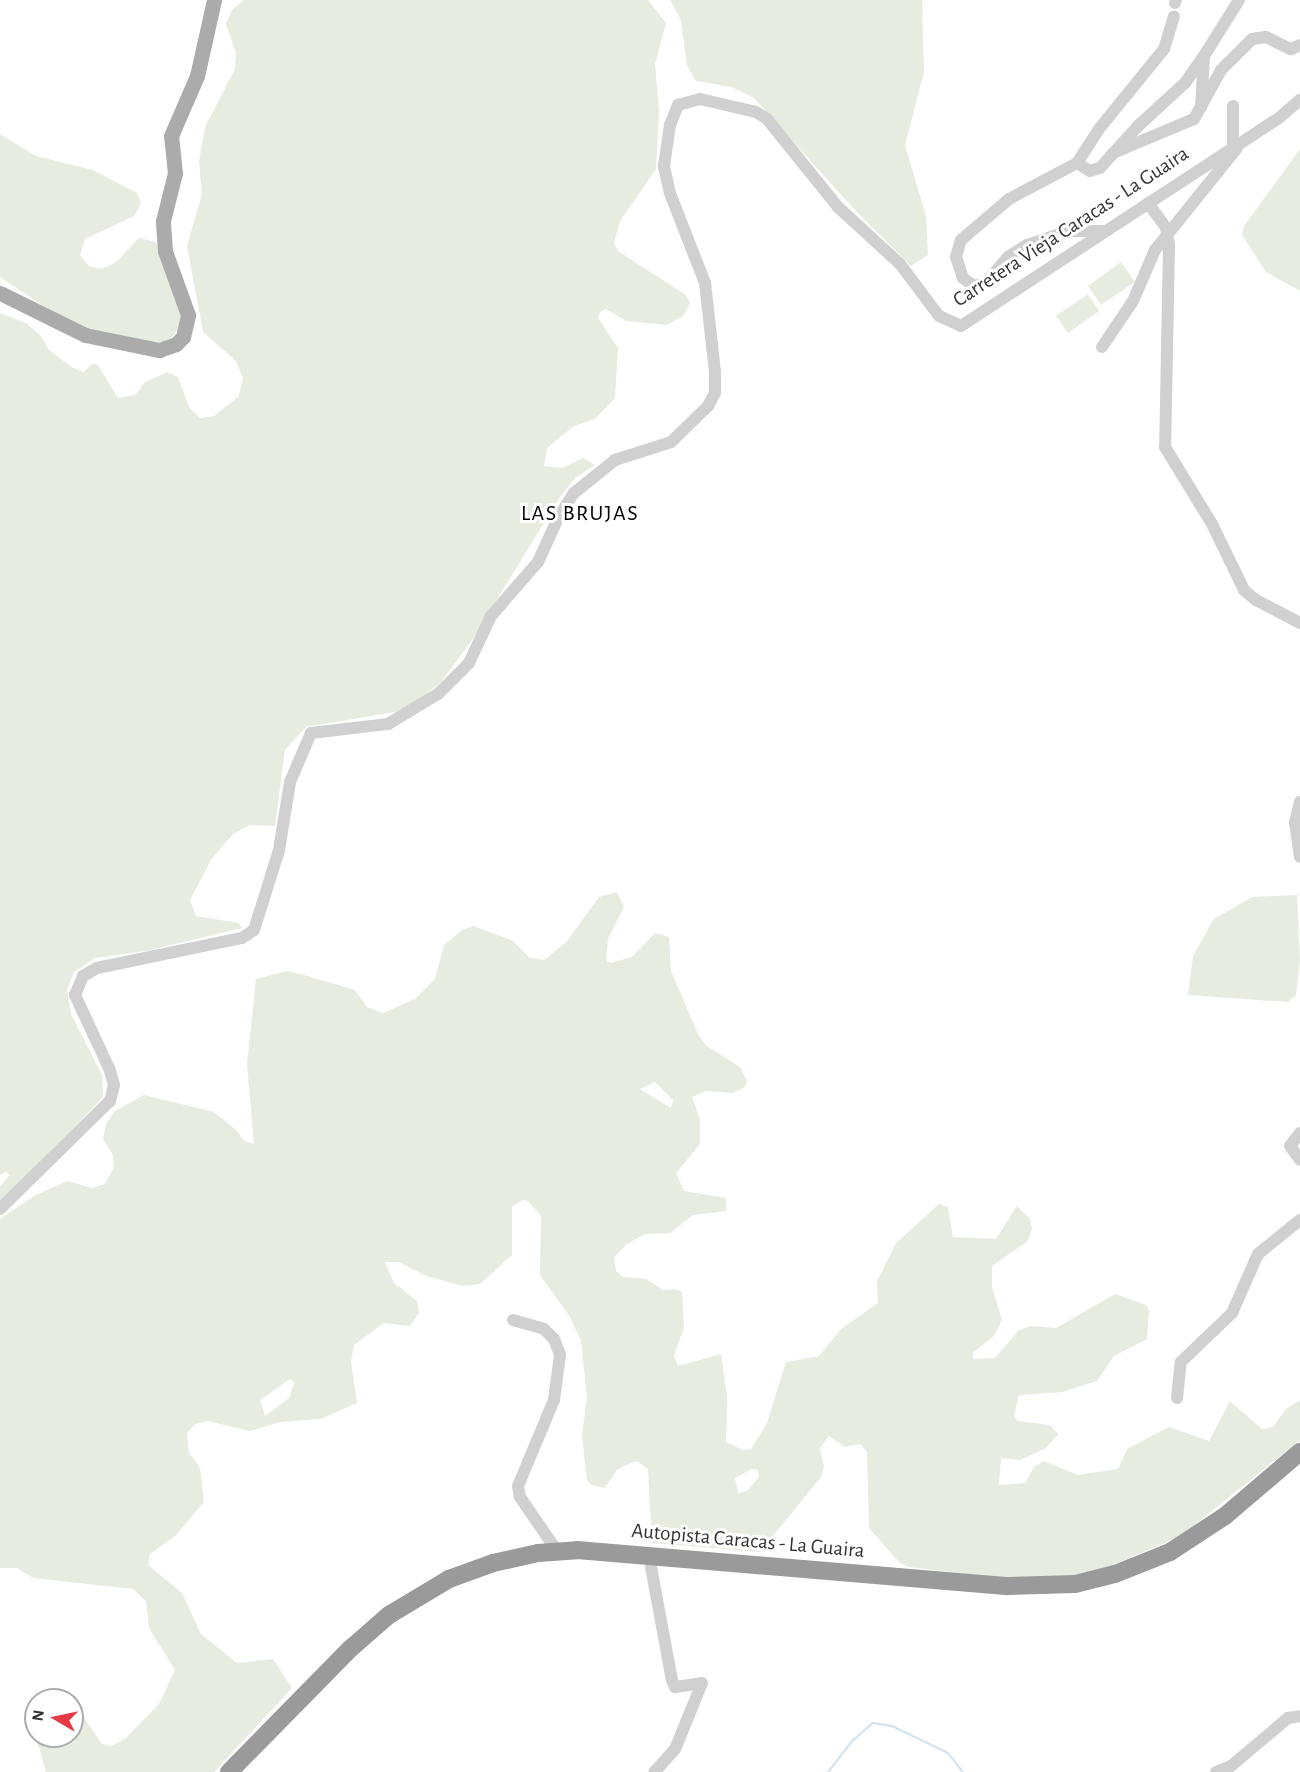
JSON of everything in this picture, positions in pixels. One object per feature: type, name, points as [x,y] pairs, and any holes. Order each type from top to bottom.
[{"type":"highway","name":"Autopista Caracas - La Guaira","points":[[229,1772],[350,1649],[412,1599],[485,1566],[557,1551],[609,1551],[1008,1586],[1075,1584],[1137,1567],[1170,1552],[1225,1516],[1300,1452]]},
{"type":"highway","name":"Autopista Caracas - La Guaira","points":[[246,1772],[374,1645],[411,1615],[454,1590],[519,1569],[558,1563],[651,1567],[1007,1598],[1077,1596],[1141,1578],[1176,1563],[1233,1525],[1300,1468]]},
{"type":"main road","points":[[0,293],[77,334],[159,350],[176,344],[183,337],[188,315],[165,251],[164,221],[175,173],[171,136],[197,76],[214,0]]},
{"type":"street","points":[[1077,163],[1094,171],[1185,84],[1239,0]]},
{"type":"street","points":[[1106,231],[1081,230],[1047,237],[1008,257],[985,283],[972,286],[963,278],[956,257],[961,240],[1015,195],[1077,163],[1099,129],[1164,49],[1175,6]]},
{"type":"street","points":[[1113,153],[1190,123],[1201,111],[1221,70],[1252,39],[1266,37],[1291,49],[1300,45]]},
{"type":"street","points":[[1201,111],[1204,56]]},
{"type":"street","name":"Carretera Vieja Caracas - La Guaira","points":[[0,1209],[110,1101],[112,1076],[78,1004],[79,982],[97,968],[242,938],[254,930],[279,850],[292,775],[311,733],[388,724],[452,681],[469,663],[491,616],[538,562],[559,516],[574,493],[615,460],[671,442],[708,406],[716,386],[707,295],[664,166],[673,113],[685,101],[756,112],[767,119],[838,207],[900,264],[933,309],[951,324],[972,322],[1237,145],[1300,100]]},
{"type":"street","points":[[1102,347],[1133,301],[1155,250],[1237,145],[1233,106]]},
{"type":"street","points":[[1148,203],[1168,232],[1165,447],[1212,524],[1244,590],[1256,600],[1300,622]]},
{"type":"street","points":[[1300,802],[1295,822],[1300,857]]},
{"type":"street","points":[[1300,1133],[1290,1146],[1300,1160]]},
{"type":"street","points":[[1177,1398],[1181,1362],[1232,1313],[1263,1249],[1300,1221]]},
{"type":"street","points":[[513,1320],[544,1329],[554,1339],[560,1355],[554,1400],[518,1486],[520,1497],[557,1551]]},
{"type":"street","points":[[651,1567],[675,1687],[702,1683],[675,1749],[654,1772]]},
{"type":"street","points":[[1216,1772],[1231,1766],[1288,1718],[1300,1716]]},
{"type":"shaded area","points":[[244,0],[648,0],[666,23],[655,64],[659,111],[656,169],[620,221],[614,242],[618,251],[686,295],[690,303],[683,316],[667,325],[626,321],[606,309],[600,312],[598,318],[618,348],[615,398],[595,419],[574,426],[547,448],[544,466],[562,468],[583,458],[595,465],[575,478],[560,497],[472,640],[441,682],[413,705],[395,712],[306,727],[285,750],[275,826],[250,825],[233,834],[211,860],[190,900],[196,916],[239,923],[242,928],[146,951],[95,958],[74,972],[67,989],[71,1014],[102,1075],[103,1097],[0,1205],[0,1186],[10,1175],[6,1172],[0,1175],[0,313],[26,323],[41,336],[49,350],[73,368],[84,372],[92,364],[98,365],[118,398],[135,395],[145,382],[167,372],[178,377],[189,407],[200,418],[214,416],[239,396],[243,378],[236,361],[203,332],[187,246],[202,194],[199,161],[205,127],[235,69],[236,53],[226,24],[232,10]]},
{"type":"shaded area","points":[[670,0],[922,0],[924,72],[905,145],[926,216],[928,255],[911,266],[854,209],[754,98],[732,87],[696,81],[687,66],[681,20]]},
{"type":"shaded area","points":[[0,134],[36,156],[93,170],[137,193],[141,203],[134,216],[85,239],[80,255],[89,266],[101,269],[115,263],[139,238],[156,242],[181,309],[180,326],[173,336],[164,342],[101,334],[66,321],[0,277]]},
{"type":"shaded area","points":[[1300,149],[1300,291],[1266,272],[1242,235],[1244,226]]},
{"type":"shaded area","points":[[1121,262],[1135,282],[1101,305],[1088,286]]},
{"type":"shaded area","points":[[1088,294],[1099,311],[1068,333],[1056,316]]},
{"type":"shaded area","points":[[617,892],[624,907],[608,939],[606,961],[611,963],[632,957],[655,933],[669,937],[671,971],[698,1034],[707,1046],[740,1067],[747,1081],[745,1087],[733,1093],[706,1091],[692,1097],[700,1120],[700,1144],[676,1173],[684,1191],[726,1198],[726,1211],[693,1215],[670,1233],[645,1234],[627,1244],[614,1257],[616,1271],[623,1277],[646,1279],[663,1290],[677,1289],[682,1292],[684,1327],[674,1356],[678,1366],[721,1354],[727,1397],[726,1442],[743,1450],[751,1449],[767,1423],[786,1362],[819,1356],[842,1328],[878,1303],[877,1281],[896,1243],[939,1204],[948,1207],[953,1237],[996,1239],[1017,1206],[1030,1219],[1032,1229],[1028,1241],[992,1266],[992,1287],[1002,1320],[994,1336],[973,1353],[973,1359],[995,1358],[1018,1331],[1030,1326],[1056,1328],[1115,1294],[1146,1305],[1149,1311],[1147,1339],[1114,1356],[1097,1381],[1062,1392],[1019,1395],[1014,1416],[1017,1421],[1050,1425],[1058,1434],[1046,1448],[1020,1460],[1001,1458],[999,1485],[1025,1483],[1034,1467],[1044,1461],[1078,1475],[1118,1469],[1127,1449],[1169,1427],[1209,1441],[1230,1401],[1262,1429],[1273,1427],[1286,1409],[1300,1400],[1300,1440],[1181,1536],[1110,1566],[1065,1577],[1010,1579],[908,1567],[899,1562],[869,1528],[867,1452],[860,1444],[845,1447],[829,1436],[820,1448],[824,1467],[821,1477],[760,1552],[652,1543],[648,1469],[637,1461],[630,1463],[617,1470],[605,1488],[591,1485],[587,1480],[582,1435],[587,1397],[581,1341],[570,1317],[540,1275],[541,1216],[528,1201],[522,1200],[512,1207],[512,1255],[480,1284],[463,1286],[426,1276],[399,1262],[385,1262],[394,1283],[417,1301],[419,1313],[410,1326],[384,1323],[354,1345],[351,1362],[357,1403],[321,1419],[280,1422],[250,1431],[208,1421],[195,1424],[187,1433],[189,1452],[200,1468],[204,1502],[175,1536],[150,1554],[148,1565],[182,1593],[201,1634],[237,1663],[273,1659],[292,1688],[214,1772],[46,1772],[39,1748],[84,1748],[84,1718],[102,1744],[111,1746],[125,1739],[159,1704],[175,1670],[149,1628],[146,1601],[133,1589],[33,1578],[17,1568],[0,1568],[0,1219],[34,1196],[67,1181],[92,1188],[105,1184],[114,1167],[113,1155],[103,1139],[106,1124],[115,1111],[144,1095],[214,1112],[236,1130],[244,1141],[254,1144],[247,1064],[256,979],[287,971],[304,975],[355,990],[367,1007],[383,1013],[415,999],[435,979],[444,945],[462,930],[473,926],[487,931],[513,941],[530,958],[544,960],[567,941],[599,897]],"holes":[[[655,1082],[673,1100],[671,1108],[640,1089]],[[290,1379],[294,1383],[289,1398],[265,1416],[260,1400]],[[752,1469],[758,1470],[759,1477],[747,1491],[738,1493],[735,1478]]]},
{"type":"shaded area","points":[[1297,895],[1300,960],[1296,995],[1288,1002],[1188,995],[1193,956],[1214,919],[1252,897]]},
{"type":"waterway","points":[[828,1772],[852,1741],[873,1723],[892,1726],[948,1753],[963,1772]]},
{"type":"district","name":"LAS BRUJAS","points":[[580,514]]}]
